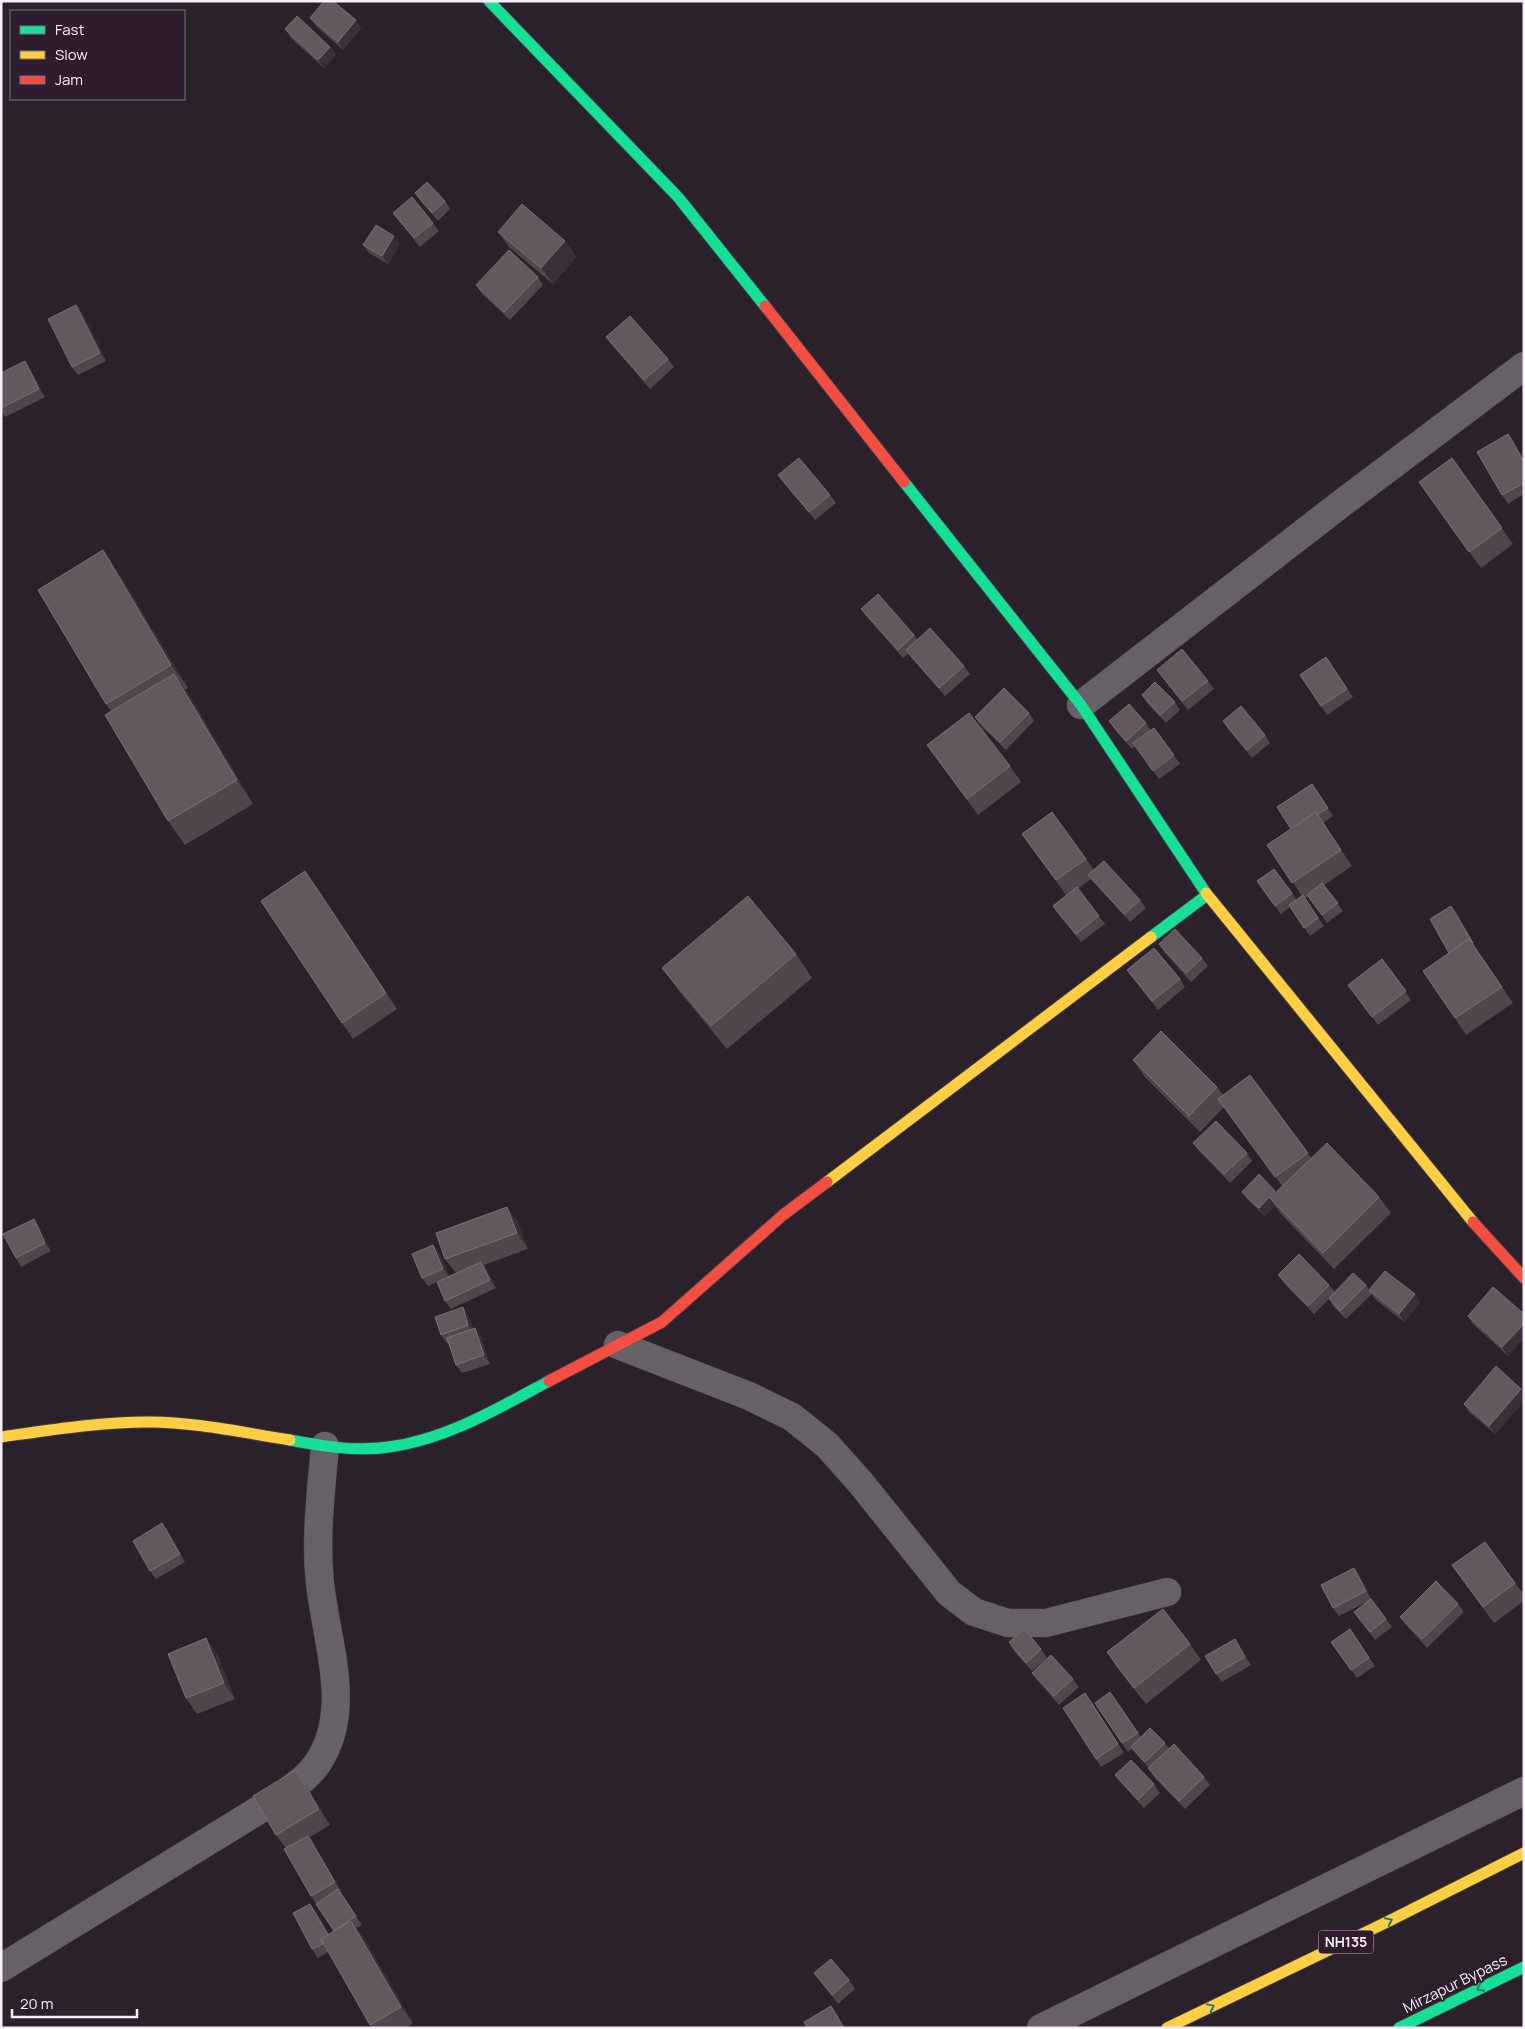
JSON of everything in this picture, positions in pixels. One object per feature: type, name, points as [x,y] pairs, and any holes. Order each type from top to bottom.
[{"type":"main road","points":[[489,1],[678,197],[1081,705],[1207,895],[1459,1207],[1524,1278]]},
{"type":"main road","points":[[1,1438],[84,1424],[151,1422],[217,1428],[334,1448],[389,1447],[433,1436],[480,1418],[537,1386],[662,1322],[783,1215],[1207,895]]},
{"type":"main road","name":"NH135","points":[[1167,2028],[1387,1922],[1524,1853]]},
{"type":"main road","name":"Mirzapur Bypass","points":[[1398,2028],[1524,1966]]},
{"type":"street","points":[[1081,705],[1346,500],[1524,366]]},
{"type":"street","points":[[618,1345],[749,1396],[792,1418],[827,1445],[860,1482],[949,1593],[974,1612],[1008,1623],[1046,1623],[1167,1592]]},
{"type":"street","points":[[1,1968],[254,1813],[294,1786],[316,1764],[331,1732],[337,1689],[320,1583],[317,1536],[325,1446]]},
{"type":"street","points":[[1041,2028],[1524,1791]]},
{"type":"building","points":[[324,1],[333,1],[356,20],[338,42],[310,18]]},
{"type":"building","points":[[297,16],[330,47],[318,60],[285,29]]},
{"type":"building","points":[[427,182],[445,201],[432,213],[415,193]]},
{"type":"building","points":[[412,197],[433,223],[414,238],[393,213]]},
{"type":"building","points":[[522,204],[565,241],[541,268],[498,232]]},
{"type":"building","points":[[376,225],[394,236],[382,256],[363,245]]},
{"type":"building","points":[[509,250],[538,277],[504,312],[476,285]]},
{"type":"building","points":[[76,305],[100,353],[72,367],[48,319]]},
{"type":"building","points":[[630,316],[668,359],[644,380],[606,337]]},
{"type":"building","points":[[25,361],[39,389],[1,408],[1,373]]},
{"type":"building","points":[[1508,434],[1524,462],[1524,483],[1502,495],[1477,452]]},
{"type":"building","points":[[799,458],[830,495],[809,512],[778,475]]},
{"type":"building","points":[[1452,458],[1502,528],[1469,552],[1419,482]]},
{"type":"building","points":[[103,550],[171,665],[106,704],[38,590]]},
{"type":"building","points":[[878,594],[914,635],[898,650],[861,609]]},
{"type":"building","points":[[930,628],[964,666],[939,688],[906,650]]},
{"type":"building","points":[[1182,649],[1208,681],[1182,701],[1157,670]]},
{"type":"building","points":[[1326,657],[1347,689],[1321,706],[1300,675]]},
{"type":"building","points":[[174,674],[237,780],[168,821],[105,715]]},
{"type":"building","points":[[1155,682],[1175,702],[1160,715],[1142,695]]},
{"type":"building","points":[[1004,688],[1029,713],[1000,742],[975,717]]},
{"type":"building","points":[[1129,704],[1146,723],[1126,741],[1109,721]]},
{"type":"building","points":[[1241,706],[1265,735],[1247,750],[1223,721]]},
{"type":"building","points":[[969,713],[1010,766],[967,799],[927,745]]},
{"type":"building","points":[[1154,728],[1174,755],[1153,771],[1133,743]]},
{"type":"building","points":[[1312,784],[1328,808],[1317,815],[1316,812],[1291,829],[1277,807]]},
{"type":"building","points":[[1052,812],[1086,859],[1056,880],[1022,834]]},
{"type":"building","points":[[1316,812],[1341,850],[1292,883],[1267,845]]},
{"type":"building","points":[[1104,861],[1140,900],[1124,914],[1088,875]]},
{"type":"building","points":[[1274,869],[1292,893],[1275,906],[1257,881]]},
{"type":"building","points":[[305,871],[386,993],[342,1023],[261,901]]},
{"type":"building","points":[[1322,883],[1338,903],[1322,915],[1307,895]]},
{"type":"building","points":[[1077,887],[1099,916],[1076,934],[1053,906]]},
{"type":"building","points":[[1303,895],[1318,918],[1304,928],[1289,905]]},
{"type":"building","points":[[748,896],[796,954],[711,1026],[662,968]]},
{"type":"building","points":[[1451,906],[1473,943],[1469,939],[1449,953],[1430,919]]},
{"type":"building","points":[[1175,929],[1202,958],[1186,973],[1159,944]]},
{"type":"building","points":[[1469,939],[1502,987],[1455,1018],[1423,971]]},
{"type":"building","points":[[1154,948],[1180,979],[1152,1001],[1127,970]]},
{"type":"building","points":[[1382,959],[1406,991],[1372,1017],[1348,985]]},
{"type":"building","points":[[1161,1031],[1217,1087],[1189,1116],[1133,1060]]},
{"type":"building","points":[[1250,1075],[1308,1153],[1275,1177],[1218,1099]]},
{"type":"building","points":[[1216,1121],[1247,1153],[1224,1174],[1193,1143]]},
{"type":"building","points":[[1327,1143],[1379,1197],[1323,1253],[1270,1198]]},
{"type":"building","points":[[1259,1174],[1275,1191],[1259,1208],[1242,1192]]},
{"type":"building","points":[[507,1207],[517,1233],[445,1259],[436,1233]]},
{"type":"building","points":[[34,1219],[45,1243],[16,1258],[3,1234]]},
{"type":"building","points":[[433,1245],[443,1269],[422,1278],[412,1254]]},
{"type":"building","points":[[1299,1254],[1329,1285],[1308,1306],[1278,1275]]},
{"type":"building","points":[[481,1262],[490,1280],[445,1301],[437,1282]]},
{"type":"building","points":[[1385,1271],[1415,1294],[1399,1314],[1369,1290]]},
{"type":"building","points":[[1353,1273],[1366,1285],[1340,1311],[1329,1298]]},
{"type":"building","points":[[1493,1287],[1524,1314],[1524,1324],[1502,1347],[1468,1316]]},
{"type":"building","points":[[463,1307],[468,1325],[441,1335],[435,1317]]},
{"type":"building","points":[[475,1328],[484,1355],[456,1365],[447,1338]]},
{"type":"building","points":[[1496,1366],[1521,1389],[1489,1426],[1464,1404]]},
{"type":"building","points":[[162,1523],[180,1554],[150,1571],[133,1541]]},
{"type":"building","points":[[1485,1542],[1515,1583],[1483,1607],[1452,1565]]},
{"type":"building","points":[[1354,1568],[1366,1591],[1333,1608],[1321,1585]]},
{"type":"building","points":[[1436,1581],[1458,1604],[1422,1639],[1400,1617]]},
{"type":"building","points":[[1371,1599],[1386,1619],[1370,1632],[1354,1612]]},
{"type":"building","points":[[1163,1609],[1190,1644],[1134,1688],[1107,1652]]},
{"type":"building","points":[[1024,1629],[1041,1649],[1026,1663],[1009,1642]]},
{"type":"building","points":[[1350,1629],[1369,1658],[1351,1670],[1331,1642]]},
{"type":"building","points":[[206,1638],[224,1683],[186,1698],[168,1654]]},
{"type":"building","points":[[1235,1639],[1245,1657],[1216,1674],[1205,1656]]},
{"type":"building","points":[[1051,1655],[1073,1679],[1054,1696],[1032,1673]]},
{"type":"building","points":[[1110,1692],[1138,1733],[1122,1743],[1095,1703]]},
{"type":"building","points":[[1085,1693],[1118,1744],[1096,1759],[1063,1708]]},
{"type":"building","points":[[1150,1728],[1165,1743],[1145,1762],[1131,1747]]},
{"type":"building","points":[[1174,1744],[1204,1777],[1179,1801],[1148,1768]]},
{"type":"building","points":[[1131,1760],[1154,1784],[1138,1800],[1115,1775]]},
{"type":"building","points":[[296,1770],[319,1809],[276,1835],[253,1796]]},
{"type":"building","points":[[308,1836],[335,1882],[311,1896],[284,1849]]},
{"type":"building","points":[[338,1889],[356,1916],[334,1931],[316,1904]]},
{"type":"building","points":[[310,1904],[328,1935],[321,1939],[323,1944],[312,1949],[293,1913]]},
{"type":"building","points":[[351,1921],[401,2007],[370,2025],[321,1939]]},
{"type":"building","points":[[831,1959],[849,1980],[832,1995],[814,1973]]},
{"type":"building","points":[[831,2006],[844,2028],[807,2028],[804,2022]]},
{"type":"traffic: fast","points":[[489,1],[678,197],[765,306]]},
{"type":"traffic: fast","points":[[904,482],[1081,705],[1206,893]]},
{"type":"traffic: fast","points":[[1151,937],[1207,895]]},
{"type":"traffic: fast","points":[[290,1440],[352,1449],[389,1447],[410,1443],[452,1430],[511,1402],[549,1381]]},
{"type":"traffic: fast","points":[[1399,2028],[1524,1967]]},
{"type":"traffic: slow","points":[[1206,893],[1473,1222]]},
{"type":"traffic: slow","points":[[827,1182],[1151,937]]},
{"type":"traffic: slow","points":[[1,1437],[93,1425],[167,1422],[290,1440]]},
{"type":"traffic: slow","points":[[1167,2028],[1387,1922],[1524,1853]]},
{"type":"traffic: jam","points":[[765,306],[904,482]]},
{"type":"traffic: jam","points":[[549,1381],[662,1322],[783,1215],[827,1182]]},
{"type":"traffic: jam","points":[[1473,1222],[1524,1278]]}]
